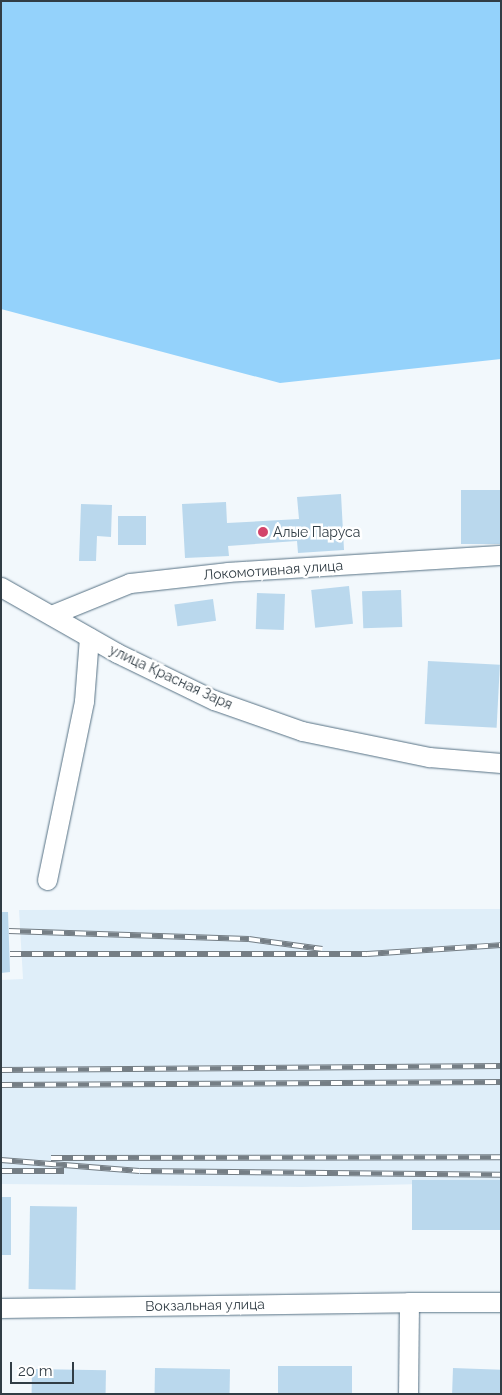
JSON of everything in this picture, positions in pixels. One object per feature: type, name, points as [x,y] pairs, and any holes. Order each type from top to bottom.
[{"type":"street","name":"Локомотивная улица","points":[[51,615],[130,584],[228,572],[501,555]]},
{"type":"street","name":"улица Красная Заря","points":[[1,587],[89,637],[214,700],[302,731],[429,757],[501,763]]},
{"type":"street","points":[[47,880],[84,701],[89,637]]},
{"type":"street","points":[[408,1394],[409,1302]]},
{"type":"street","name":"Вокзальная улица","points":[[1,1308],[501,1302]]},
{"type":"shaded area","points":[[501,909],[501,1182],[302,1187],[1,1184],[1,980],[23,979],[19,910]]},
{"type":"water","points":[[1,1],[501,1],[501,359],[280,383],[1,309]]},
{"type":"building","points":[[461,490],[501,490],[501,544],[461,544]]},
{"type":"building","name":"Алые Паруса","points":[[341,494],[344,550],[298,553],[297,541],[228,546],[229,556],[185,558],[182,504],[226,502],[227,523],[299,519],[297,497]]},
{"type":"building","points":[[81,504],[112,505],[111,537],[97,536],[96,561],[79,561]]},
{"type":"building","points":[[118,516],[146,516],[146,545],[118,545]]},
{"type":"building","points":[[349,586],[353,624],[315,628],[311,590]]},
{"type":"building","points":[[401,590],[402,627],[363,628],[362,591]]},
{"type":"building","points":[[257,593],[285,594],[284,630],[256,629]]},
{"type":"building","points":[[213,599],[216,621],[177,626],[174,604]]},
{"type":"building","points":[[428,661],[500,665],[497,728],[425,724]]},
{"type":"building","points":[[1,912],[8,912],[10,972],[1,973]]},
{"type":"building","points":[[412,1180],[501,1180],[501,1230],[412,1230]]},
{"type":"building","points":[[1,1197],[11,1197],[11,1255],[1,1255]]},
{"type":"building","points":[[30,1206],[77,1207],[76,1290],[29,1289]]},
{"type":"building","points":[[278,1366],[352,1366],[352,1394],[278,1394]]},
{"type":"building","points":[[155,1368],[230,1369],[230,1394],[155,1394]]},
{"type":"building","points":[[453,1368],[501,1370],[500,1394],[452,1394]]},
{"type":"building","points":[[32,1369],[106,1370],[106,1394],[32,1394]]},
{"type":"railway","points":[[9,931],[249,939],[322,949]]},
{"type":"railway","points":[[10,954],[367,954],[501,945]]},
{"type":"railway","points":[[1,1070],[501,1066]]},
{"type":"railway","points":[[1,1085],[501,1082]]},
{"type":"railway","points":[[51,1158],[501,1157]]},
{"type":"railway","points":[[1,1160],[140,1171],[501,1175]]},
{"type":"railway","points":[[1,1171],[64,1171]]},
{"type":"place","name":"Алые Паруса","points":[[263,532]]}]
